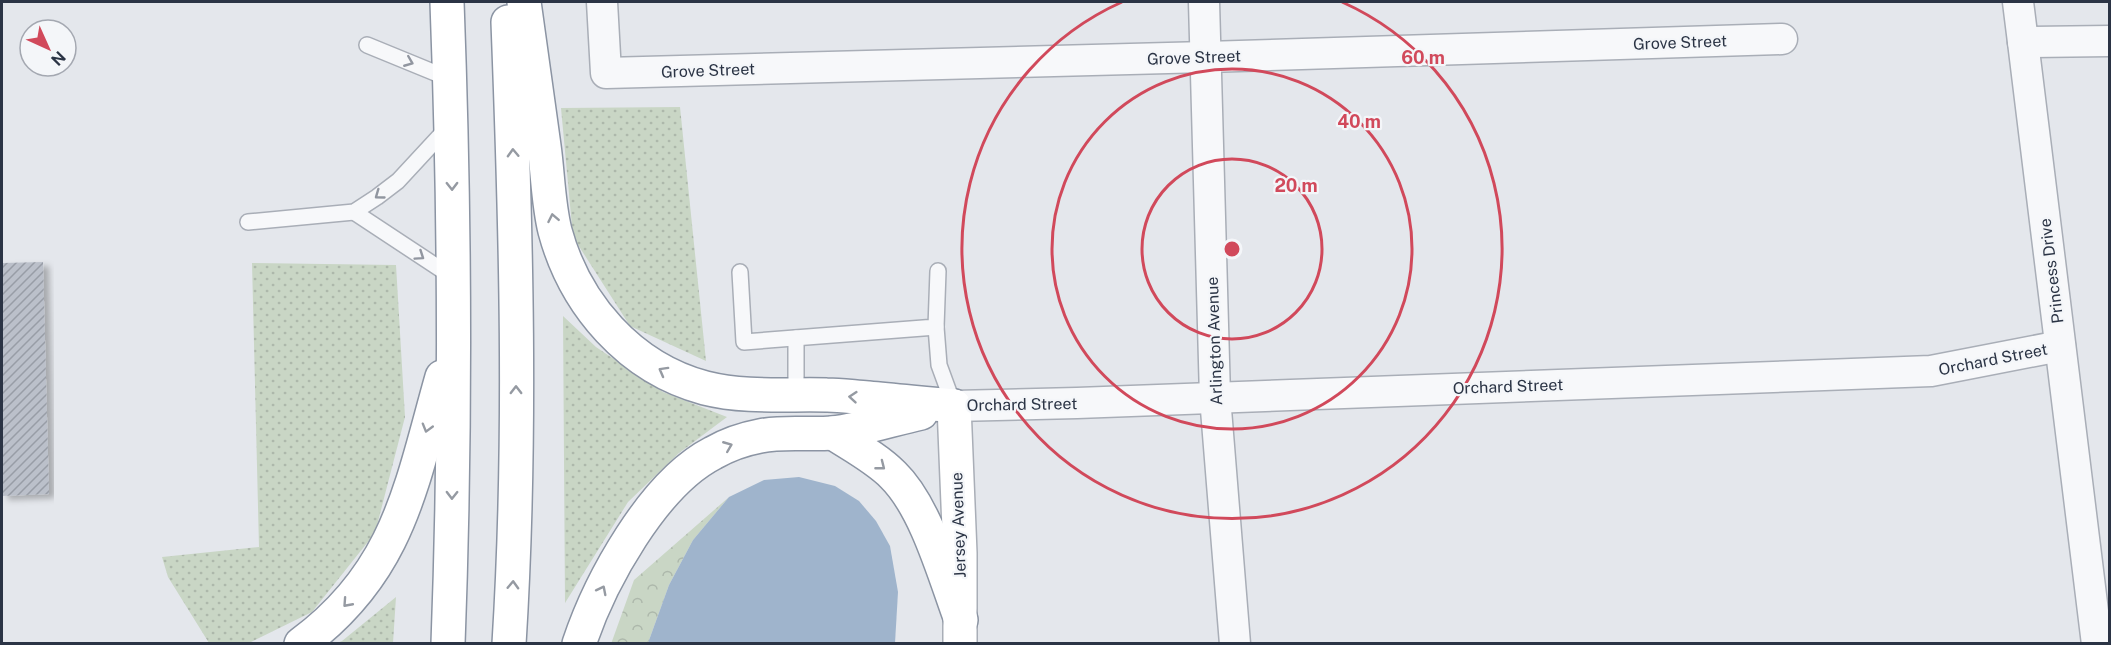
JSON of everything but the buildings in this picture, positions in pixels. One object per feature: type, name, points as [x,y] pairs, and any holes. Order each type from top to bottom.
[{"type":"main road","points":[[447,2],[454,278],[448,644]]},
{"type":"main road","points":[[507,2],[516,301],[513,572],[509,644]]},
{"type":"main road","points":[[524,2],[555,231],[579,291],[604,325],[639,357],[679,379],[705,388],[757,395],[828,394],[954,406]]},
{"type":"main road","points":[[301,644],[343,609],[359,590],[386,549],[407,500],[454,332]]},
{"type":"main road","points":[[579,644],[594,605],[647,513],[668,489],[711,453],[759,436],[782,432],[833,432],[954,406]]},
{"type":"main road","name":"Jersey Avenue","points":[[954,406],[961,632]]},
{"type":"main road","points":[[833,432],[893,475],[907,491],[933,542],[961,632]]},
{"type":"street","name":"Grove Street","points":[[602,2],[606,73],[1782,39]]},
{"type":"street","name":"Arlington Avenue","points":[[1204,2],[1215,397],[1234,644]]},
{"type":"street","name":"Princess Drive","points":[[2018,2],[2097,644]]},
{"type":"street","points":[[2023,42],[2109,40]]},
{"type":"street","name":"Orchard Street","points":[[954,406],[1931,371],[2060,346]]},
{"type":"lane","points":[[367,45],[450,79]]},
{"type":"lane","points":[[248,222],[354,212],[398,181],[450,125]]},
{"type":"lane","points":[[354,212],[454,278]]},
{"type":"lane","points":[[938,271],[936,327],[939,365],[954,406]]},
{"type":"lane","points":[[740,272],[744,342],[936,327]]},
{"type":"lane","points":[[796,338],[796,396]]},
{"type":"green space","points":[[680,107],[706,361],[630,326],[573,237],[561,108]]},
{"type":"green space","points":[[252,263],[396,265],[405,417],[375,533],[312,612],[249,643],[209,643],[168,577],[162,557],[259,547]]},
{"type":"green space","points":[[563,316],[596,347],[663,392],[727,417],[679,453],[628,502],[565,603]]},
{"type":"green space","points":[[729,497],[693,540],[669,585],[648,643],[611,644],[634,580]]},
{"type":"green space","points":[[396,597],[393,643],[337,643],[342,641]]},
{"type":"water","points":[[799,477],[835,486],[859,501],[876,521],[890,546],[898,592],[895,643],[648,643],[669,585],[693,540],[729,497],[764,480]]}]
